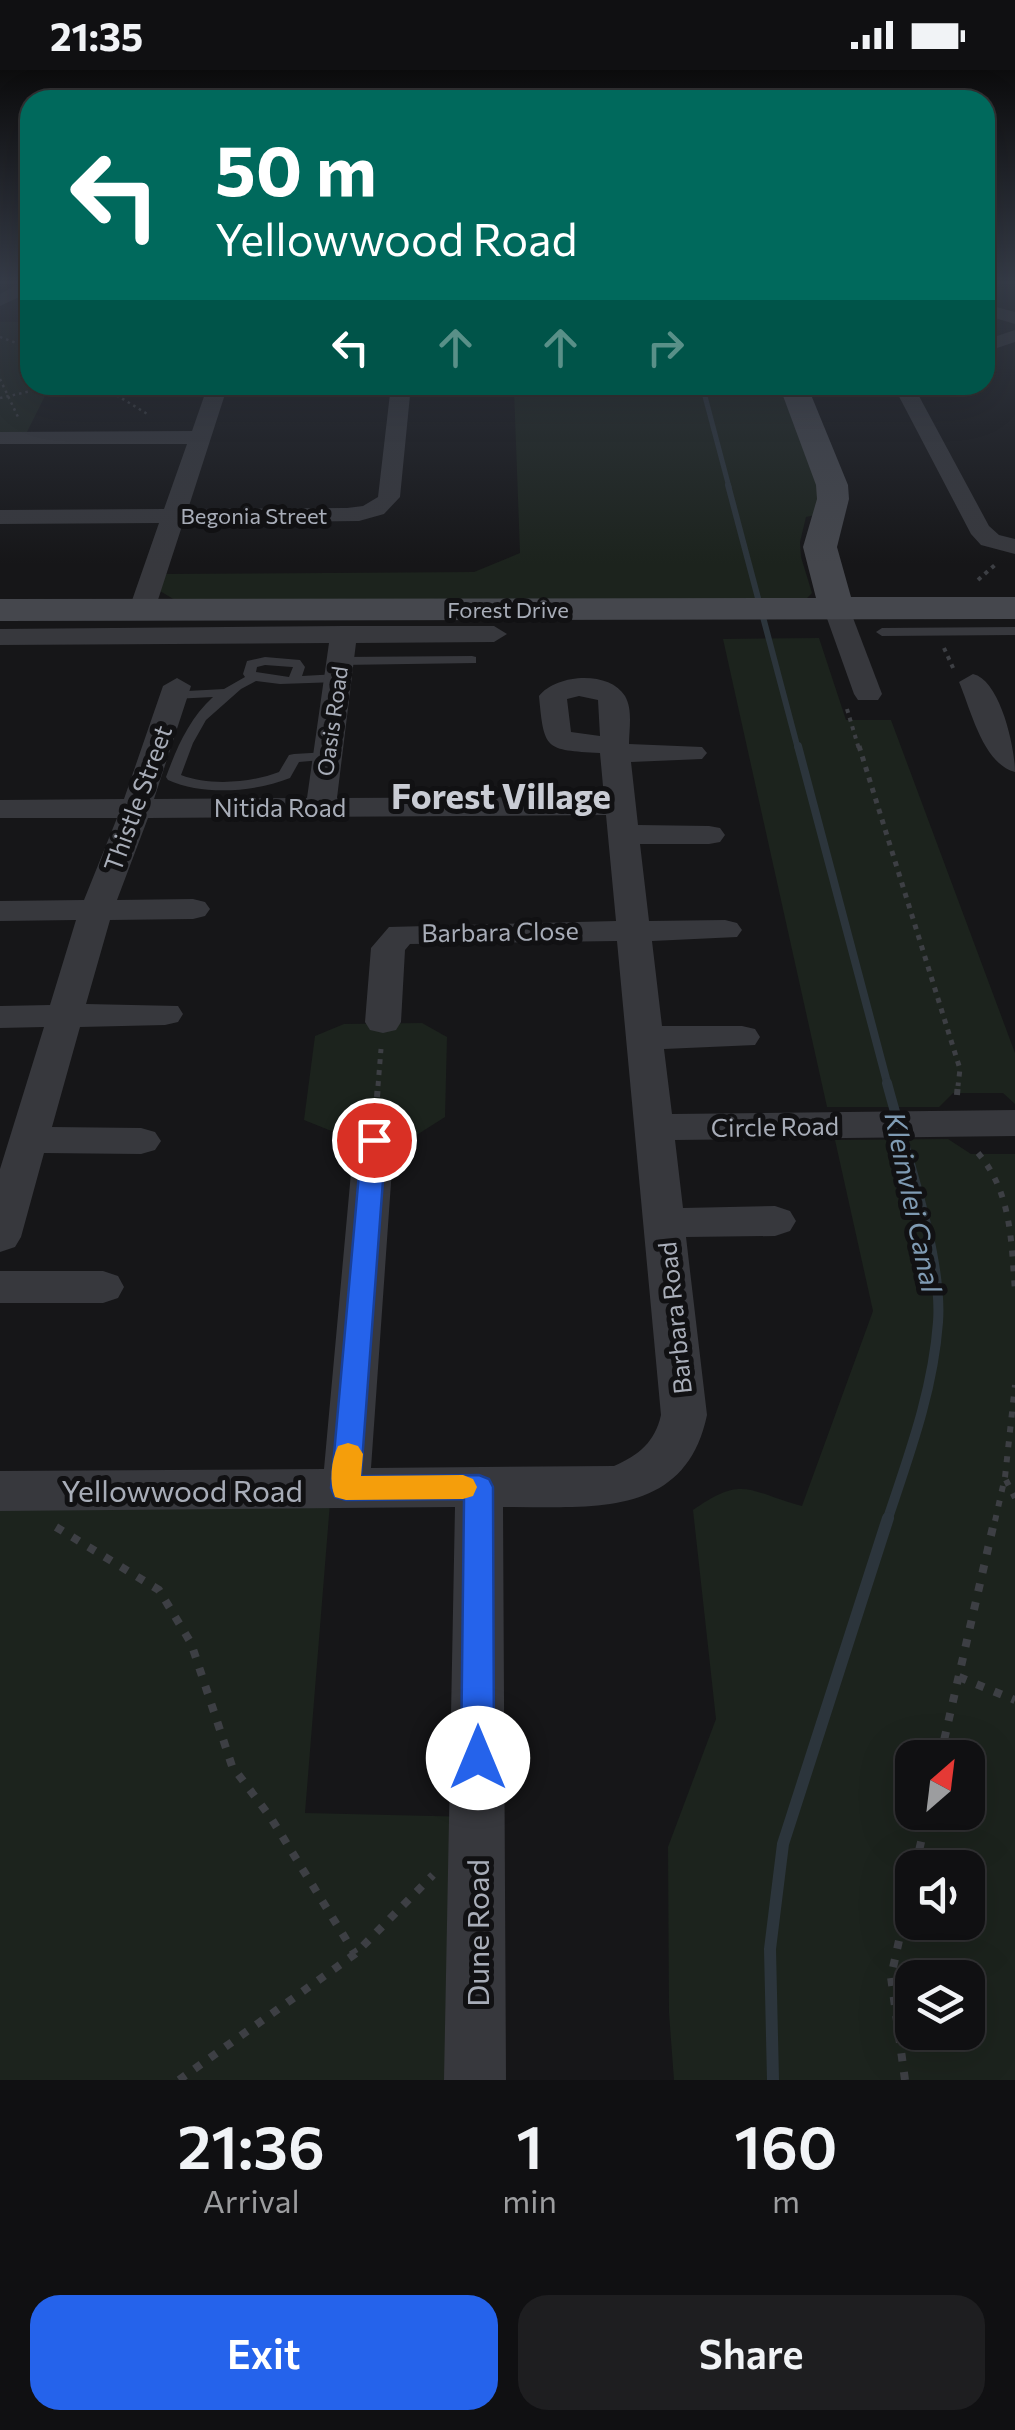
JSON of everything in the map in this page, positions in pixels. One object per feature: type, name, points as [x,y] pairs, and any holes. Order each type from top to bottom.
[{"type":"street","points":[[142,610],[173,516],[190,437],[213,395]]},
{"type":"street","name":"Begonia Street","points":[[0,517],[348,515],[383,505],[389,498],[399,395]]},
{"type":"street","points":[[798,395],[832,484],[834,500],[820,547],[820,610],[855,695]]},
{"type":"street","points":[[908,395],[979,529],[1006,545]]},
{"type":"street","points":[[7,438],[190,437]]},
{"type":"street","name":"Forest Drive","points":[[0,610],[1015,608]]},
{"type":"street","name":"Forest Drive","points":[[0,637],[341,658],[494,634]]},
{"type":"street","name":"Oasis Road","points":[[321,808],[341,658]]},
{"type":"street","points":[[973,682],[1007,756],[1015,763]]},
{"type":"street","name":"Thistle Street","points":[[0,1237],[96,910],[176,690]]},
{"type":"street","name":"Barbara Road","points":[[659,1465],[681,1433],[684,1415],[614,749],[692,753]]},
{"type":"street","name":"Nitida Road","points":[[0,809],[321,808],[622,820]]},
{"type":"street","points":[[622,820],[709,835]]},
{"type":"street","name":"Thistle Street","points":[[0,910],[193,909]]},
{"type":"street","points":[[633,930],[725,930]]},
{"type":"street","name":"Barbara Close","points":[[383,1022],[388,948],[402,934],[633,930]]},
{"type":"street","points":[[0,1017],[165,1014]]},
{"type":"street","points":[[644,1038],[742,1038]]},
{"type":"street","name":"Circle Road","points":[[654,1127],[1015,1123]]},
{"type":"street","points":[[29,1140],[141,1141]]},
{"type":"street","points":[[346,1488],[374,1140]]},
{"type":"street","name":"Barbara Road","points":[[664,1223],[775,1221]]},
{"type":"street","points":[[0,1288],[103,1288]]},
{"type":"street","name":"Yellowwood Road","points":[[9,1491],[614,1486],[659,1465]]},
{"type":"street","name":"Dune Road","points":[[475,2080],[479,1487]]},
{"type":"lane","points":[[882,632],[1015,631]]},
{"type":"lane","points":[[328,756],[294,758],[285,775],[262,782],[177,781],[173,777],[196,719],[226,693],[254,677],[295,678],[341,658],[472,660]]},
{"type":"lane","points":[[176,690],[226,693]]},
{"type":"path","points":[[0,380],[18,413],[19,430],[7,438]]},
{"type":"path","points":[[0,398],[20,393]]},
{"type":"path","points":[[117,395],[190,437]]},
{"type":"path","points":[[974,584],[998,563],[1006,545]]},
{"type":"path","points":[[937,632],[954,671],[973,682]]},
{"type":"path","points":[[855,695],[960,1069],[958,1092],[946,1109],[955,1139],[976,1152],[998,1178],[1008,1217],[1015,1291]]},
{"type":"path","points":[[374,1140],[383,1022]]},
{"type":"path","points":[[944,1740],[1005,1477],[1015,1386]]},
{"type":"path","points":[[1005,1477],[1015,1498]]},
{"type":"path","points":[[9,1491],[30,1511],[159,1590],[191,1643],[232,1766],[271,1818],[355,1954]]},
{"type":"path","points":[[958,1676],[1015,1700]]},
{"type":"path","points":[[179,2080],[355,1954],[477,1831]]},
{"type":"path","points":[[899,1940],[891,1976],[906,2080]]},
{"type":"shaded area","points":[[0,377],[20,377],[20,395],[46,395],[26,434],[0,434]]},
{"type":"shaded area","points":[[514,395],[788,395],[821,487],[815,515],[806,517],[800,542],[812,593],[803,602],[175,600],[160,591],[164,574],[474,572],[520,553]]},
{"type":"shaded area","points":[[819,638],[846,720],[891,720],[1015,1053],[1015,1104],[1003,1093],[953,1093],[939,1107],[827,1107],[723,639]]},
{"type":"shaded area","points":[[422,1023],[447,1037],[445,1117],[415,1136],[349,1138],[304,1120],[315,1036],[344,1024]]},
{"type":"shaded area","points":[[948,1139],[971,1154],[1015,1154],[1015,2080],[674,2080],[669,2013],[668,1847],[716,1719],[693,1510],[736,1489],[802,1506],[873,1311],[835,1140]]},
{"type":"shaded area","points":[[330,1503],[305,1813],[475,1817],[473,2080],[0,2080],[0,1505]]},
{"type":"waterway","name":"Kleinvlei Canal","points":[[705,395],[729,487]]},
{"type":"waterway","name":"Kleinvlei Canal","points":[[728,485],[798,749]]},
{"type":"waterway","name":"Kleinvlei Canal","points":[[798,746],[888,1086]]},
{"type":"waterway","name":"Kleinvlei Canal","points":[[887,1083],[929,1235],[938,1296],[935,1348],[925,1398],[887,1521]]},
{"type":"waterway","name":"Kleinvlei Canal","points":[[773,2080],[770,1949],[783,1844],[888,1518]]},
{"type":"slow traffic","points":[[348,1454],[346,1488],[463,1487]]},
{"type":"district","name":"Forest Village","points":[[501,794]]},
{"type":"route","points":[[374,1140],[346,1488],[479,1487],[478,1758]]}]
